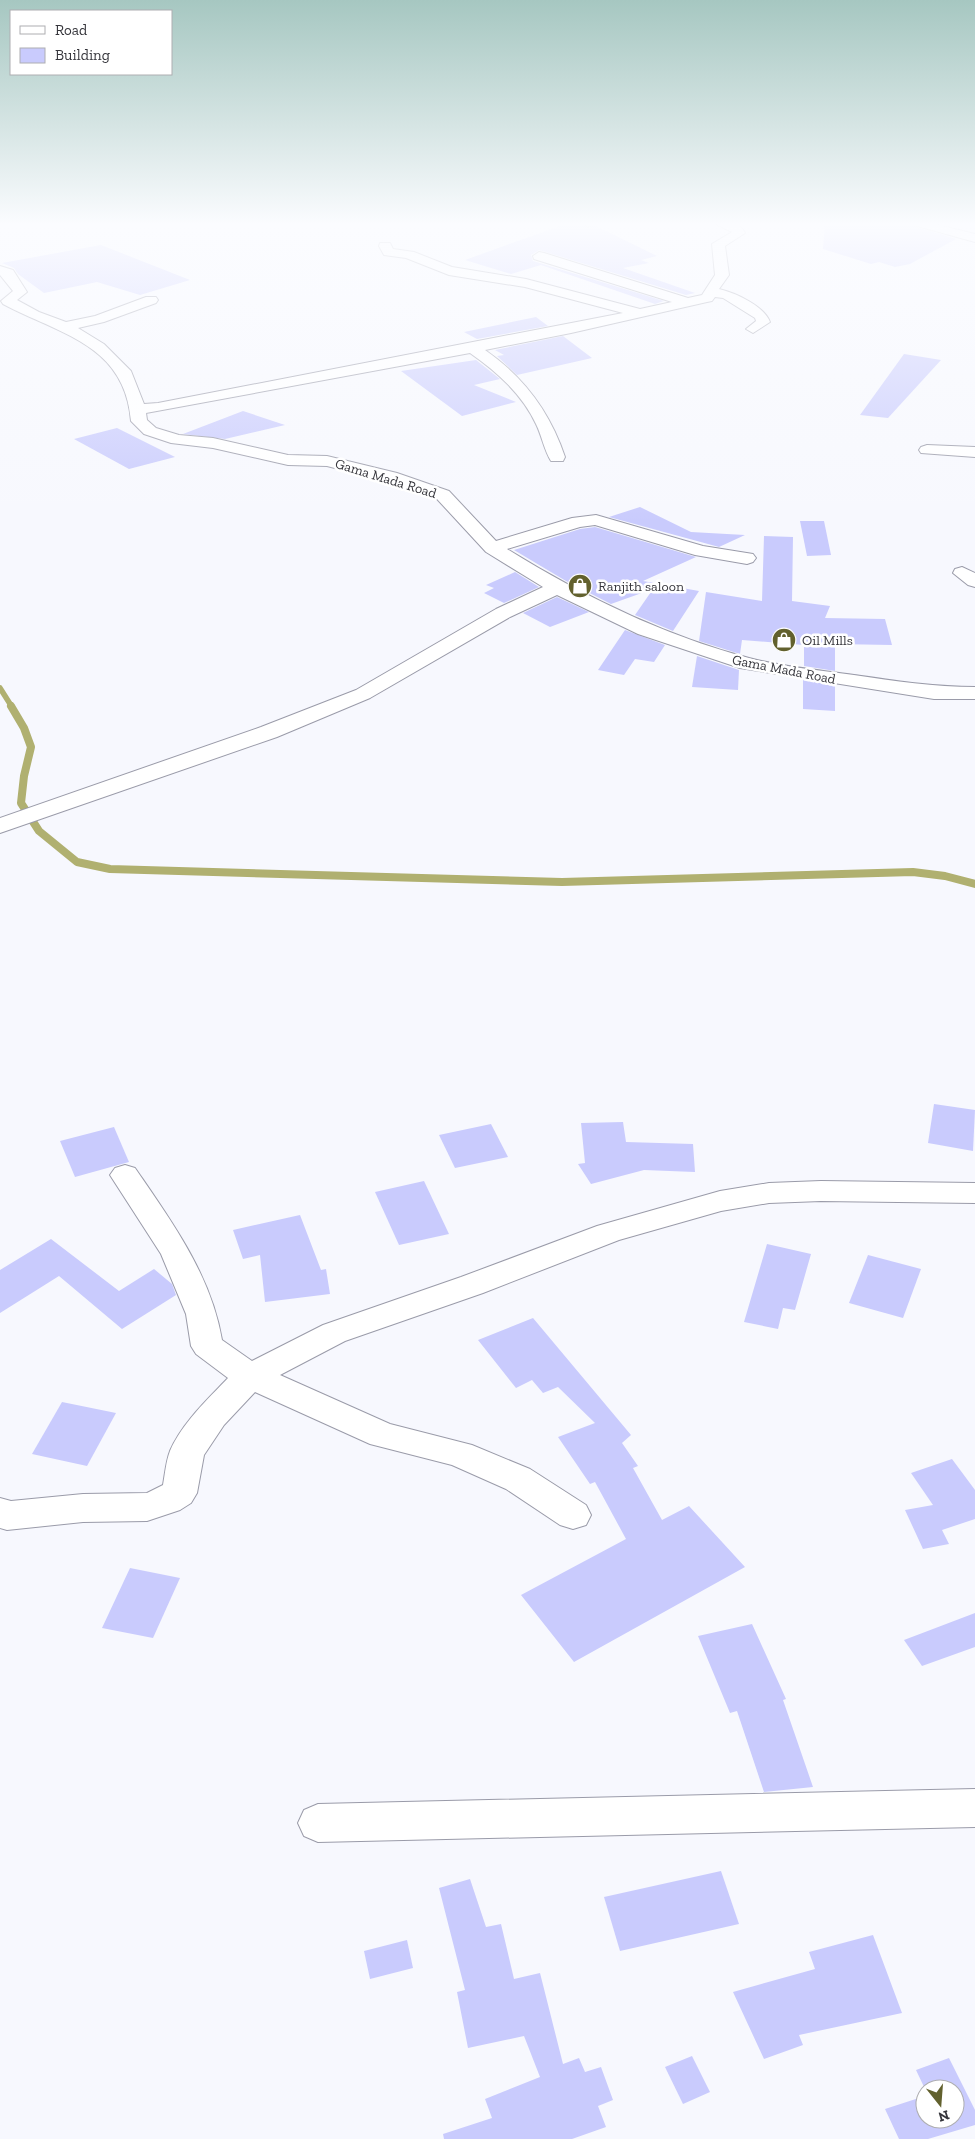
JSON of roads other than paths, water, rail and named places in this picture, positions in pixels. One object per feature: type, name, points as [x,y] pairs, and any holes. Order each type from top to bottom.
[{"type":"street","name":"Gama Mada Road","points":[[51,322],[69,329],[99,347],[126,374],[138,409],[139,421],[150,431],[177,440],[213,444],[288,460],[327,461],[391,477],[442,495],[492,548],[557,588],[645,630],[747,664],[934,693],[975,693]]},
{"type":"street","points":[[69,329],[96,322]]},
{"type":"street","points":[[138,409],[158,408],[601,322]]},
{"type":"street","points":[[753,329],[763,322]]},
{"type":"street","points":[[473,348],[500,366],[540,411],[552,437],[557,457]]},
{"type":"street","points":[[927,450],[975,452]]},
{"type":"street","points":[[492,548],[578,522],[596,520],[701,551],[747,558]]},
{"type":"street","points":[[0,826],[269,732],[363,694],[503,613],[557,588]]},
{"type":"street","points":[[125,1175],[176,1252],[202,1314],[207,1346],[250,1376],[382,1435],[460,1454],[518,1480],[573,1515]]},
{"type":"street","points":[[0,1512],[7,1516],[96,1506],[140,1508],[161,1505],[178,1493],[186,1452],[212,1416],[250,1376],[334,1333],[472,1286],[608,1234],[720,1202],[769,1193],[812,1191],[975,1193]]},
{"type":"street","points":[[318,1823],[975,1808]]},
{"type":"waterway","points":[[0,688],[12,707]]},
{"type":"waterway","points":[[11,706],[24,728],[31,747],[24,776],[21,803],[39,831],[77,862],[110,869],[562,882],[913,872],[945,876],[975,884]]},
{"type":"place","name":"Ranjith saloon","points":[[580,586]]},
{"type":"place","name":"Oil Mills","points":[[784,640]]}]
